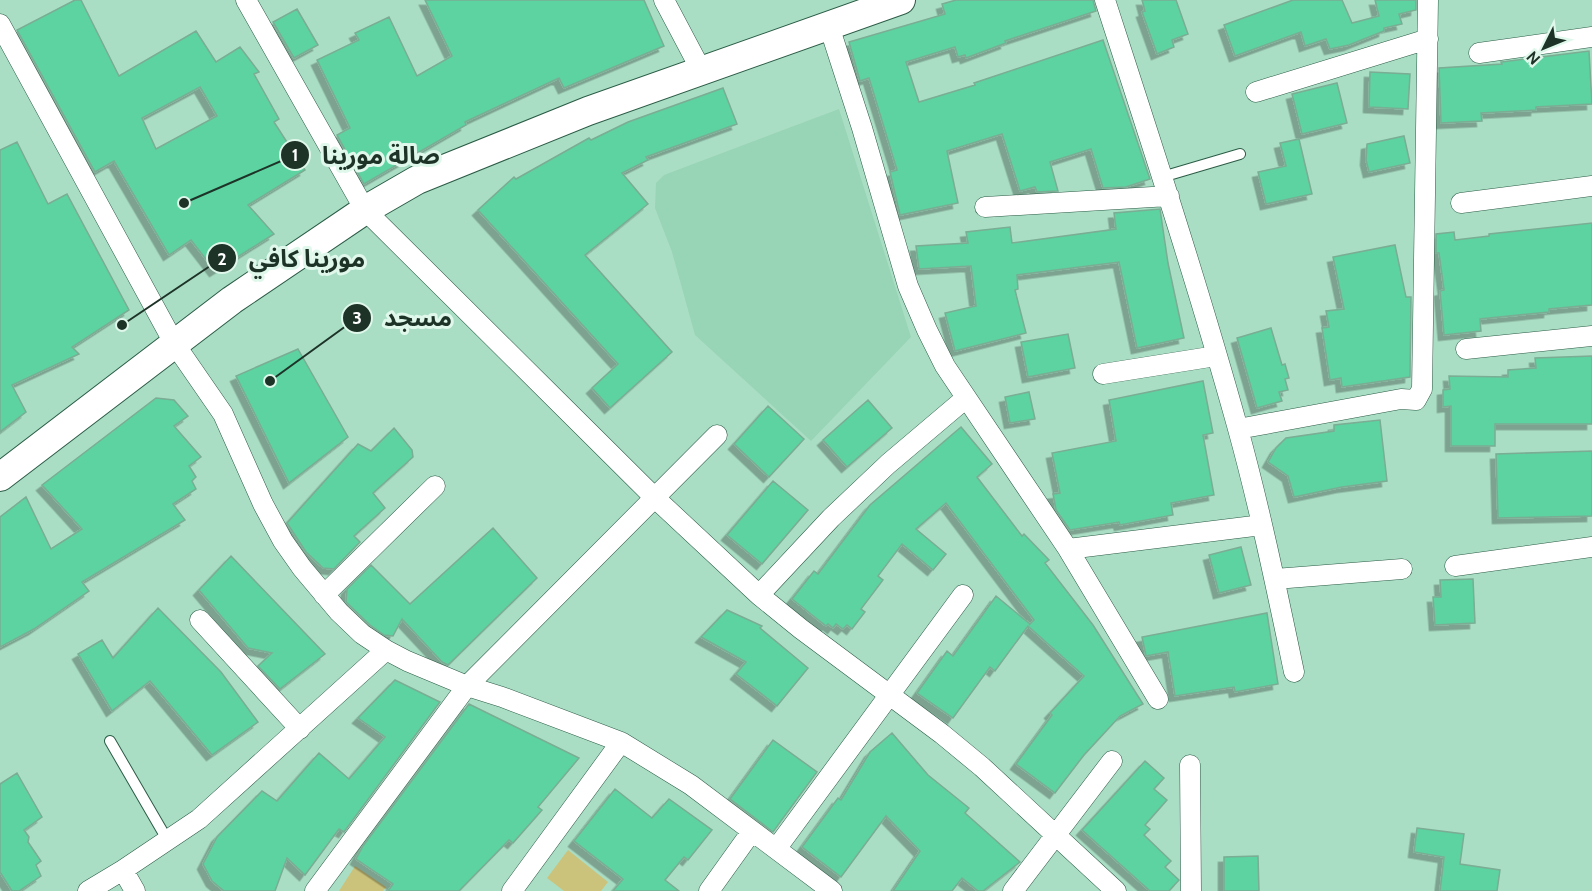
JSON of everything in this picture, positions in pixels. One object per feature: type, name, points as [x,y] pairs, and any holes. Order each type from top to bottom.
[{"type":"street","points":[[246,0],[365,210],[654,497],[759,595],[982,767],[1116,891]]},
{"type":"street","points":[[664,0],[701,70]]},
{"type":"street","points":[[0,477],[232,300],[365,210],[417,180],[588,111],[901,0]]},
{"type":"street","points":[[1106,0],[1169,196],[1238,429],[1275,579],[1294,672]]},
{"type":"street","points":[[1238,429],[1401,399],[1416,400],[1422,389],[1428,0]]},
{"type":"street","points":[[0,24],[174,343],[223,414],[263,504],[283,541],[324,595],[362,634],[386,650],[467,686],[621,742],[684,780],[832,891]]},
{"type":"street","points":[[828,26],[862,128],[908,286],[927,330],[945,366],[1068,549],[1158,699]]},
{"type":"street","points":[[1479,53],[1592,37]]},
{"type":"street","points":[[1256,92],[1428,39]]},
{"type":"street","points":[[1461,203],[1592,186]]},
{"type":"street","points":[[985,207],[1169,196]]},
{"type":"street","points":[[1466,349],[1592,336]]},
{"type":"street","points":[[1103,374],[1216,356]]},
{"type":"street","points":[[759,595],[871,479],[966,398]]},
{"type":"street","points":[[315,891],[467,686],[717,435]]},
{"type":"street","points":[[324,595],[435,486]]},
{"type":"street","points":[[1068,549],[1262,525]]},
{"type":"street","points":[[1455,566],[1592,547]]},
{"type":"street","points":[[1275,579],[1402,569]]},
{"type":"street","points":[[776,849],[963,596]]},
{"type":"street","points":[[200,620],[300,729]]},
{"type":"street","points":[[88,891],[168,841],[221,801],[386,650]]},
{"type":"street","points":[[512,891],[621,742]]},
{"type":"street","points":[[1013,891],[1112,761]]},
{"type":"street","points":[[1190,765],[1191,891]]},
{"type":"street","points":[[709,891],[753,831]]},
{"type":"street","points":[[123,870],[135,891]]},
{"type":"lane","points":[[1162,177],[1240,154]]},
{"type":"lane","points":[[110,741],[168,841]]},
{"type":"shaded area","points":[[839,109],[911,337],[811,441],[695,335],[672,252],[655,208],[656,183],[664,175]]},
{"type":"shaded area","points":[[568,850],[608,882],[601,891],[564,891],[547,878]]},
{"type":"shaded area","points":[[355,866],[386,887],[383,891],[339,891]]},
{"type":"building","points":[[75,0],[81,0],[119,76],[196,31],[216,62],[240,47],[259,72],[254,74],[279,119],[274,122],[305,170],[248,205],[274,234],[215,271],[191,240],[169,255],[114,161],[95,172],[17,30]],"holes":[[[200,87],[217,116],[156,149],[142,118]]]},
{"type":"building","points":[[425,0],[644,0],[664,46],[564,88],[559,78],[465,122],[466,125],[364,184],[337,135],[350,128],[317,60],[359,40],[355,33],[389,17],[417,76],[452,56]]},
{"type":"building","points":[[956,0],[1093,0],[1096,11],[1005,41],[1006,43],[966,58],[965,55],[958,57],[955,47],[906,62],[919,102],[1103,40],[1150,179],[1126,187],[1103,188],[1091,149],[1050,162],[1058,191],[1037,192],[1035,187],[1020,191],[1002,134],[947,151],[958,203],[900,215],[890,172],[897,170],[869,78],[860,81],[849,42],[945,14],[942,4]]},
{"type":"building","points":[[1142,0],[1176,0],[1188,34],[1172,40],[1174,47],[1157,54],[1142,12],[1145,11]]},
{"type":"building","points":[[1293,0],[1342,0],[1352,23],[1379,16],[1375,0],[1416,0],[1416,10],[1399,14],[1402,24],[1384,28],[1384,31],[1349,45],[1330,49],[1326,39],[1305,46],[1301,32],[1235,56],[1224,25]]},
{"type":"building","points":[[297,9],[318,45],[294,58],[273,22]]},
{"type":"building","points":[[1589,51],[1592,104],[1481,113],[1482,121],[1441,123],[1439,68],[1502,64],[1501,62]]},
{"type":"building","points":[[1370,72],[1410,74],[1408,109],[1369,107]]},
{"type":"building","points":[[1337,83],[1347,123],[1302,134],[1292,94]]},
{"type":"building","points":[[723,88],[737,124],[646,157],[648,160],[622,173],[648,204],[585,255],[672,352],[610,408],[592,388],[618,364],[478,210],[514,177],[516,179],[589,138],[591,140],[628,122]]},
{"type":"building","points":[[1404,136],[1410,163],[1369,172],[1366,160],[1367,144]]},
{"type":"building","points":[[1299,139],[1312,194],[1266,204],[1258,172],[1286,166],[1280,143]]},
{"type":"building","points":[[17,142],[48,204],[67,194],[129,310],[72,347],[79,354],[12,385],[26,412],[0,432],[0,150]]},
{"type":"building","points":[[1160,209],[1168,263],[1184,338],[1137,348],[1119,262],[1017,275],[1018,289],[1015,290],[1026,333],[955,351],[945,313],[976,306],[971,266],[919,269],[916,246],[968,243],[966,232],[1010,227],[1012,243],[1116,229],[1114,213]]},
{"type":"building","points":[[1592,223],[1592,305],[1480,319],[1481,331],[1444,335],[1440,291],[1444,290],[1439,253],[1436,253],[1436,234],[1454,232],[1455,240]]},
{"type":"building","points":[[1395,245],[1406,297],[1411,297],[1410,377],[1342,387],[1341,378],[1330,380],[1322,328],[1329,327],[1326,311],[1344,309],[1333,257]]},
{"type":"building","points":[[1271,328],[1282,365],[1285,364],[1289,378],[1285,379],[1288,390],[1279,392],[1282,401],[1257,408],[1237,338]]},
{"type":"building","points":[[1068,334],[1075,368],[1028,377],[1021,342]]},
{"type":"building","points":[[298,349],[348,437],[289,483],[236,376]]},
{"type":"building","points":[[1592,356],[1592,424],[1495,424],[1495,446],[1451,446],[1451,406],[1443,407],[1443,390],[1450,389],[1449,376],[1508,377],[1508,370],[1536,368],[1535,358]]},
{"type":"building","points":[[1203,381],[1213,433],[1203,435],[1214,495],[1171,503],[1173,515],[1120,525],[1119,522],[1070,530],[1056,510],[1053,494],[1060,493],[1052,453],[1116,441],[1109,400]]},
{"type":"building","points":[[1029,392],[1035,419],[1010,423],[1005,397]]},
{"type":"building","points":[[156,398],[174,400],[188,416],[174,426],[201,457],[189,466],[196,477],[192,481],[196,489],[173,504],[185,520],[82,582],[89,591],[34,629],[0,647],[0,517],[26,497],[51,549],[82,529],[42,485]]},
{"type":"building","points":[[868,400],[892,428],[847,467],[823,440]]},
{"type":"building","points":[[768,406],[804,439],[769,477],[734,444]]},
{"type":"building","points":[[1380,420],[1387,481],[1294,497],[1288,476],[1268,462],[1276,448],[1286,438],[1334,431],[1334,425]]},
{"type":"building","points":[[961,427],[992,464],[977,477],[1022,536],[1024,534],[1049,560],[1045,563],[1093,625],[1143,704],[1120,716],[1084,755],[1055,793],[1016,764],[1052,715],[1050,713],[1084,676],[1028,626],[995,671],[990,667],[953,718],[917,693],[947,651],[953,656],[996,596],[1030,624],[1034,620],[946,503],[916,529],[946,554],[933,570],[902,544],[878,576],[883,580],[861,609],[865,612],[852,629],[847,625],[843,629],[836,624],[833,628],[828,624],[826,626],[792,599],[814,571],[818,574],[870,505]]},
{"type":"building","points":[[394,428],[412,450],[413,457],[373,493],[385,508],[354,536],[360,542],[334,569],[323,568],[306,552],[287,523],[358,444],[371,451]]},
{"type":"building","points":[[1592,451],[1592,516],[1498,518],[1496,454]]},
{"type":"building","points":[[773,481],[808,510],[762,564],[727,535]]},
{"type":"building","points":[[493,528],[537,578],[448,665],[442,662],[402,619],[393,636],[384,635],[346,602],[347,589],[371,565],[410,604]]},
{"type":"building","points":[[1241,547],[1251,585],[1219,593],[1209,555]]},
{"type":"building","points":[[231,556],[325,654],[280,689],[258,666],[272,653],[248,648],[199,590]]},
{"type":"building","points":[[1473,579],[1475,623],[1435,625],[1433,597],[1441,597],[1440,580]]},
{"type":"building","points":[[158,608],[221,672],[258,722],[212,755],[150,681],[112,711],[78,654],[102,640],[113,658]]},
{"type":"building","points":[[727,610],[762,626],[760,628],[808,668],[777,706],[736,674],[746,662],[701,637]]},
{"type":"building","points":[[1267,613],[1278,684],[1235,692],[1234,687],[1175,696],[1168,652],[1146,656],[1142,637]]},
{"type":"building","points":[[395,680],[440,702],[344,832],[339,829],[305,875],[287,858],[275,891],[224,891],[212,881],[203,864],[217,837],[262,791],[277,801],[319,753],[349,779],[385,737],[358,718]]},
{"type":"building","points":[[469,704],[579,758],[538,807],[542,810],[513,843],[509,840],[459,891],[388,891],[393,884],[356,859],[363,846]]},
{"type":"building","points":[[892,733],[928,775],[969,808],[965,813],[1020,862],[983,891],[978,891],[962,878],[952,891],[893,891],[920,851],[886,816],[841,877],[802,847],[838,798],[841,800],[870,752]]},
{"type":"building","points":[[773,740],[817,772],[773,832],[730,799]]},
{"type":"building","points":[[1145,761],[1164,778],[1154,789],[1167,800],[1145,825],[1150,829],[1144,835],[1171,861],[1165,867],[1179,880],[1169,891],[1150,891],[1082,830]]},
{"type":"building","points":[[17,773],[42,817],[24,830],[29,837],[28,842],[41,861],[36,865],[41,876],[19,891],[12,891],[0,872],[0,784]]},
{"type":"building","points":[[615,789],[652,818],[669,799],[712,830],[688,860],[684,857],[665,880],[679,891],[613,891],[623,879],[574,841]]},
{"type":"building","points":[[1417,828],[1464,834],[1460,864],[1500,870],[1497,891],[1440,891],[1444,857],[1414,852]]},
{"type":"building","points":[[1258,856],[1259,891],[1224,891],[1224,857]]},
{"type":"place","name":"صالة مورينا","points":[[184,203]]},
{"type":"place","name":"مورينا كافي","points":[[122,325]]},
{"type":"place","name":"مسجد","points":[[270,381]]}]
